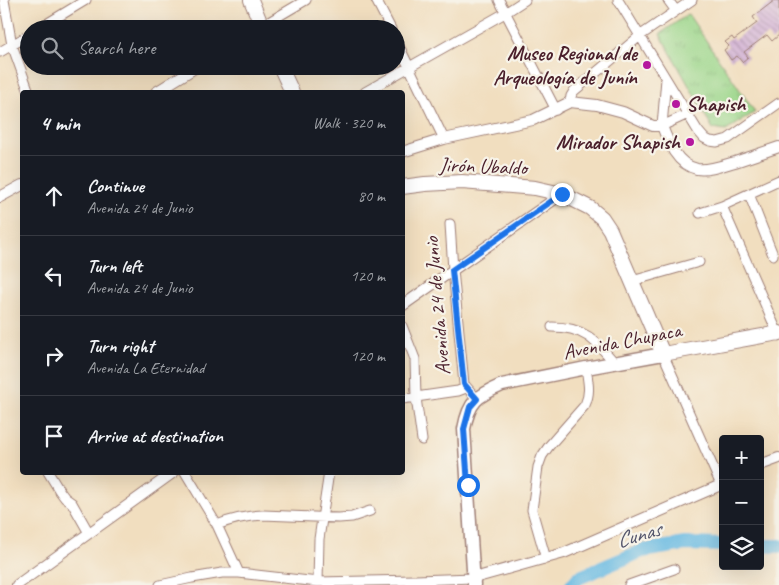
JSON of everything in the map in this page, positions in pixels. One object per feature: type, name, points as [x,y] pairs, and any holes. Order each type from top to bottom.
[{"type":"highway","points":[[251,0],[258,20]]},
{"type":"highway","points":[[284,75],[291,90]]},
{"type":"highway","name":"Jirón Ubaldo","points":[[405,187],[462,182],[535,188],[562,194],[590,208],[602,218],[610,230],[663,354]]},
{"type":"highway","name":"Avenida Chupaca","points":[[663,354],[779,334]]},
{"type":"main road","name":"Avenida Chupaca","points":[[477,399],[502,385],[663,354]]},
{"type":"main road","points":[[474,581],[464,429],[470,407],[477,399]]},
{"type":"street","points":[[4,0],[12,45],[20,67]]},
{"type":"street","points":[[53,20],[86,0]]},
{"type":"street","points":[[274,20],[306,0]]},
{"type":"street","points":[[376,0],[386,20]]},
{"type":"street","points":[[499,0],[556,110]]},
{"type":"street","points":[[405,70],[506,13],[525,0]]},
{"type":"street","points":[[618,0],[704,138],[717,142],[728,140],[779,104]]},
{"type":"street","points":[[668,0],[676,11]]},
{"type":"street","points":[[570,102],[574,91],[641,35],[692,0]]},
{"type":"street","points":[[0,52],[20,40]]},
{"type":"street","points":[[405,57],[444,139]]},
{"type":"street","points":[[23,75],[28,90]]},
{"type":"street","points":[[159,90],[183,75]]},
{"type":"street","points":[[369,90],[396,75]]},
{"type":"street","points":[[666,79],[662,126],[676,154],[689,166],[697,169],[707,169],[779,147]]},
{"type":"street","points":[[405,151],[444,139],[533,120],[570,102],[597,105],[623,112],[652,126],[662,126],[688,114]]},
{"type":"street","points":[[700,213],[722,206],[779,180]]},
{"type":"street","points":[[0,197],[20,186]]},
{"type":"street","points":[[405,304],[562,194]]},
{"type":"street","points":[[749,194],[773,254]]},
{"type":"street","points":[[722,206],[779,334]]},
{"type":"street","name":"Avenida 24 de Junio","points":[[450,224],[452,270],[464,384],[477,399]]},
{"type":"street","points":[[632,281],[699,262]]},
{"type":"street","points":[[552,327],[566,327],[592,338],[614,362]]},
{"type":"street","points":[[405,334],[415,359],[416,398],[422,440]]},
{"type":"street","points":[[663,354],[720,480]]},
{"type":"street","points":[[546,559],[532,510],[538,467],[548,446],[588,398],[586,368]]},
{"type":"street","points":[[405,399],[458,391],[466,388]]},
{"type":"street","points":[[764,464],[779,458]]},
{"type":"street","points":[[50,475],[65,498],[72,503],[89,533]]},
{"type":"street","points":[[16,585],[170,475]]},
{"type":"street","points":[[187,475],[217,525],[239,573]]},
{"type":"street","points":[[318,582],[319,539],[329,475]]},
{"type":"street","points":[[160,585],[214,574],[239,573],[318,582],[474,581],[564,553],[719,485]]},
{"type":"street","points":[[217,525],[240,517],[263,515],[322,518],[352,517],[370,511]]},
{"type":"street","points":[[629,585],[674,569]]},
{"type":"green space","points":[[688,14],[755,112],[726,131],[713,129],[660,34]]},
{"type":"building","points":[[775,0],[779,0],[779,35],[772,41],[767,35],[744,52],[748,57],[742,62],[737,56],[731,60],[724,50],[729,46],[725,42],[732,37],[734,40],[757,23],[753,17]]},
{"type":"waterway","name":"Cunas","points":[[572,585],[578,578],[642,551],[685,544],[719,545]]},
{"type":"waterway","name":"Cunas","points":[[764,546],[779,546]]},
{"type":"place","name":"Museo Regional de Arqueología de Junín","points":[[647,65]]},
{"type":"place","name":"Shapish","points":[[676,104]]},
{"type":"place","name":"Mirador Shapish","points":[[690,142]]},
{"type":"route","points":[[468,485],[464,429],[470,407],[477,399],[464,384],[452,270],[562,194]]}]
